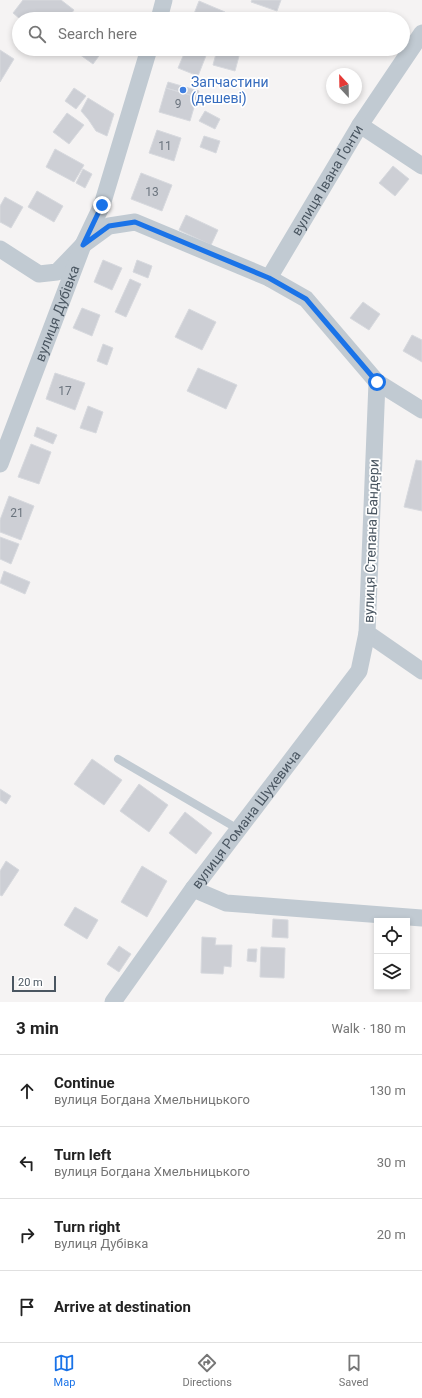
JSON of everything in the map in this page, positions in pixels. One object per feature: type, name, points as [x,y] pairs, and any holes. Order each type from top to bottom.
[{"type":"street","points":[[160,12],[164,0]]},
{"type":"street","points":[[410,51],[422,33]]},
{"type":"street","name":"вулиця Дубівка","points":[[0,464],[83,245],[102,205],[148,56]]},
{"type":"street","points":[[360,125],[406,56]]},
{"type":"street","name":"вулиця Івана Ґонти","points":[[269,278],[360,125],[422,166]]},
{"type":"street","points":[[0,249],[39,274],[57,272],[83,245],[109,226],[135,222],[269,278],[306,299],[377,382],[422,410]]},
{"type":"street","name":"вулиця Степана Бандери","points":[[377,382],[367,633],[422,671]]},
{"type":"street","name":"вулиця Романа Шухевича","points":[[367,633],[359,671],[193,890],[226,903],[422,918]]},
{"type":"street","points":[[113,1002],[193,890]]},
{"type":"lane","points":[[118,759],[238,829]]},
{"type":"building","points":[[23,0],[61,0],[74,10],[72,12],[14,12]]},
{"type":"building","points":[[252,0],[281,0],[277,11],[251,2]]},
{"type":"building","points":[[199,1],[225,12],[195,12]]},
{"type":"building","points":[[0,50],[14,59],[0,82]]},
{"type":"building","points":[[82,56],[99,56],[93,64]]},
{"type":"building","points":[[183,56],[206,56],[198,76],[178,68]]},
{"type":"building","points":[[215,56],[239,56],[235,71],[213,65]]},
{"type":"building","name":"Запчастини (дешеві)","points":[[168,82],[199,91],[197,97],[166,88]]},
{"type":"building","points":[[74,88],[86,96],[76,109],[65,101]]},
{"type":"building","points":[[166,88],[197,97],[190,121],[159,112]]},
{"type":"building","points":[[88,98],[114,114],[107,136],[96,131],[81,111]]},
{"type":"building","points":[[205,111],[220,119],[215,129],[199,121]]},
{"type":"building","points":[[67,113],[84,125],[69,144],[53,132]]},
{"type":"building","points":[[157,130],[181,138],[174,161],[149,153]]},
{"type":"building","points":[[204,136],[220,141],[216,153],[200,147]]},
{"type":"building","points":[[55,149],[84,165],[74,182],[46,167]]},
{"type":"building","points":[[393,166],[409,179],[395,196],[379,183]]},
{"type":"building","points":[[83,169],[92,174],[85,188],[76,183]]},
{"type":"building","points":[[141,173],[172,185],[162,211],[131,199]]},
{"type":"building","points":[[37,191],[63,206],[54,222],[28,207]]},
{"type":"building","points":[[5,197],[23,207],[11,228],[0,222],[0,206]]},
{"type":"building","points":[[186,215],[218,230],[211,245],[179,230]]},
{"type":"building","points":[[103,260],[122,268],[112,290],[94,282]]},
{"type":"building","points":[[137,260],[152,266],[148,278],[133,272]]},
{"type":"building","points":[[130,279],[141,284],[126,317],[115,312]]},
{"type":"building","points":[[363,302],[380,314],[369,330],[350,318]]},
{"type":"building","points":[[82,308],[100,315],[92,336],[73,328]]},
{"type":"building","points":[[189,309],[216,322],[202,350],[175,337]]},
{"type":"building","points":[[412,335],[422,340],[422,362],[403,351]]},
{"type":"building","points":[[103,344],[113,348],[107,365],[97,361]]},
{"type":"building","points":[[198,368],[237,385],[226,409],[187,391]]},
{"type":"building","points":[[55,373],[85,383],[75,410],[46,399]]},
{"type":"building","points":[[88,406],[103,412],[96,433],[80,428]]},
{"type":"building","points":[[37,427],[57,435],[53,444],[34,436]]},
{"type":"building","points":[[31,444],[51,452],[39,484],[18,477]]},
{"type":"building","points":[[416,460],[422,461],[422,511],[404,507]]},
{"type":"building","points":[[9,496],[34,506],[21,540],[0,532],[0,520]]},
{"type":"building","points":[[0,537],[19,544],[11,564],[0,559]]},
{"type":"building","points":[[4,571],[30,582],[25,594],[0,583]]},
{"type":"building","points":[[92,759],[122,780],[104,805],[74,784]]},
{"type":"building","points":[[139,784],[168,805],[149,832],[120,811]]},
{"type":"building","points":[[0,789],[11,796],[6,804],[0,800]]},
{"type":"building","points":[[185,812],[212,833],[196,854],[169,833]]},
{"type":"building","points":[[6,861],[19,870],[2,896],[0,895],[0,871]]},
{"type":"building","points":[[142,866],[167,881],[147,917],[121,902]]},
{"type":"building","points":[[75,907],[98,920],[87,939],[64,925]]},
{"type":"building","points":[[273,919],[288,920],[288,938],[272,937]]},
{"type":"building","points":[[202,937],[216,938],[215,945],[232,945],[231,967],[224,966],[223,974],[201,973]]},
{"type":"building","points":[[119,946],[131,954],[119,972],[107,964]]},
{"type":"building","points":[[261,947],[285,948],[284,978],[260,977]]},
{"type":"building","points":[[248,949],[257,949],[256,962],[247,961]]},
{"type":"place","name":"Запчастини (дешеві)","points":[[183,90]]},
{"type":"route","points":[[102,205],[83,245],[109,226],[135,222],[269,278],[306,299],[377,382]]}]
